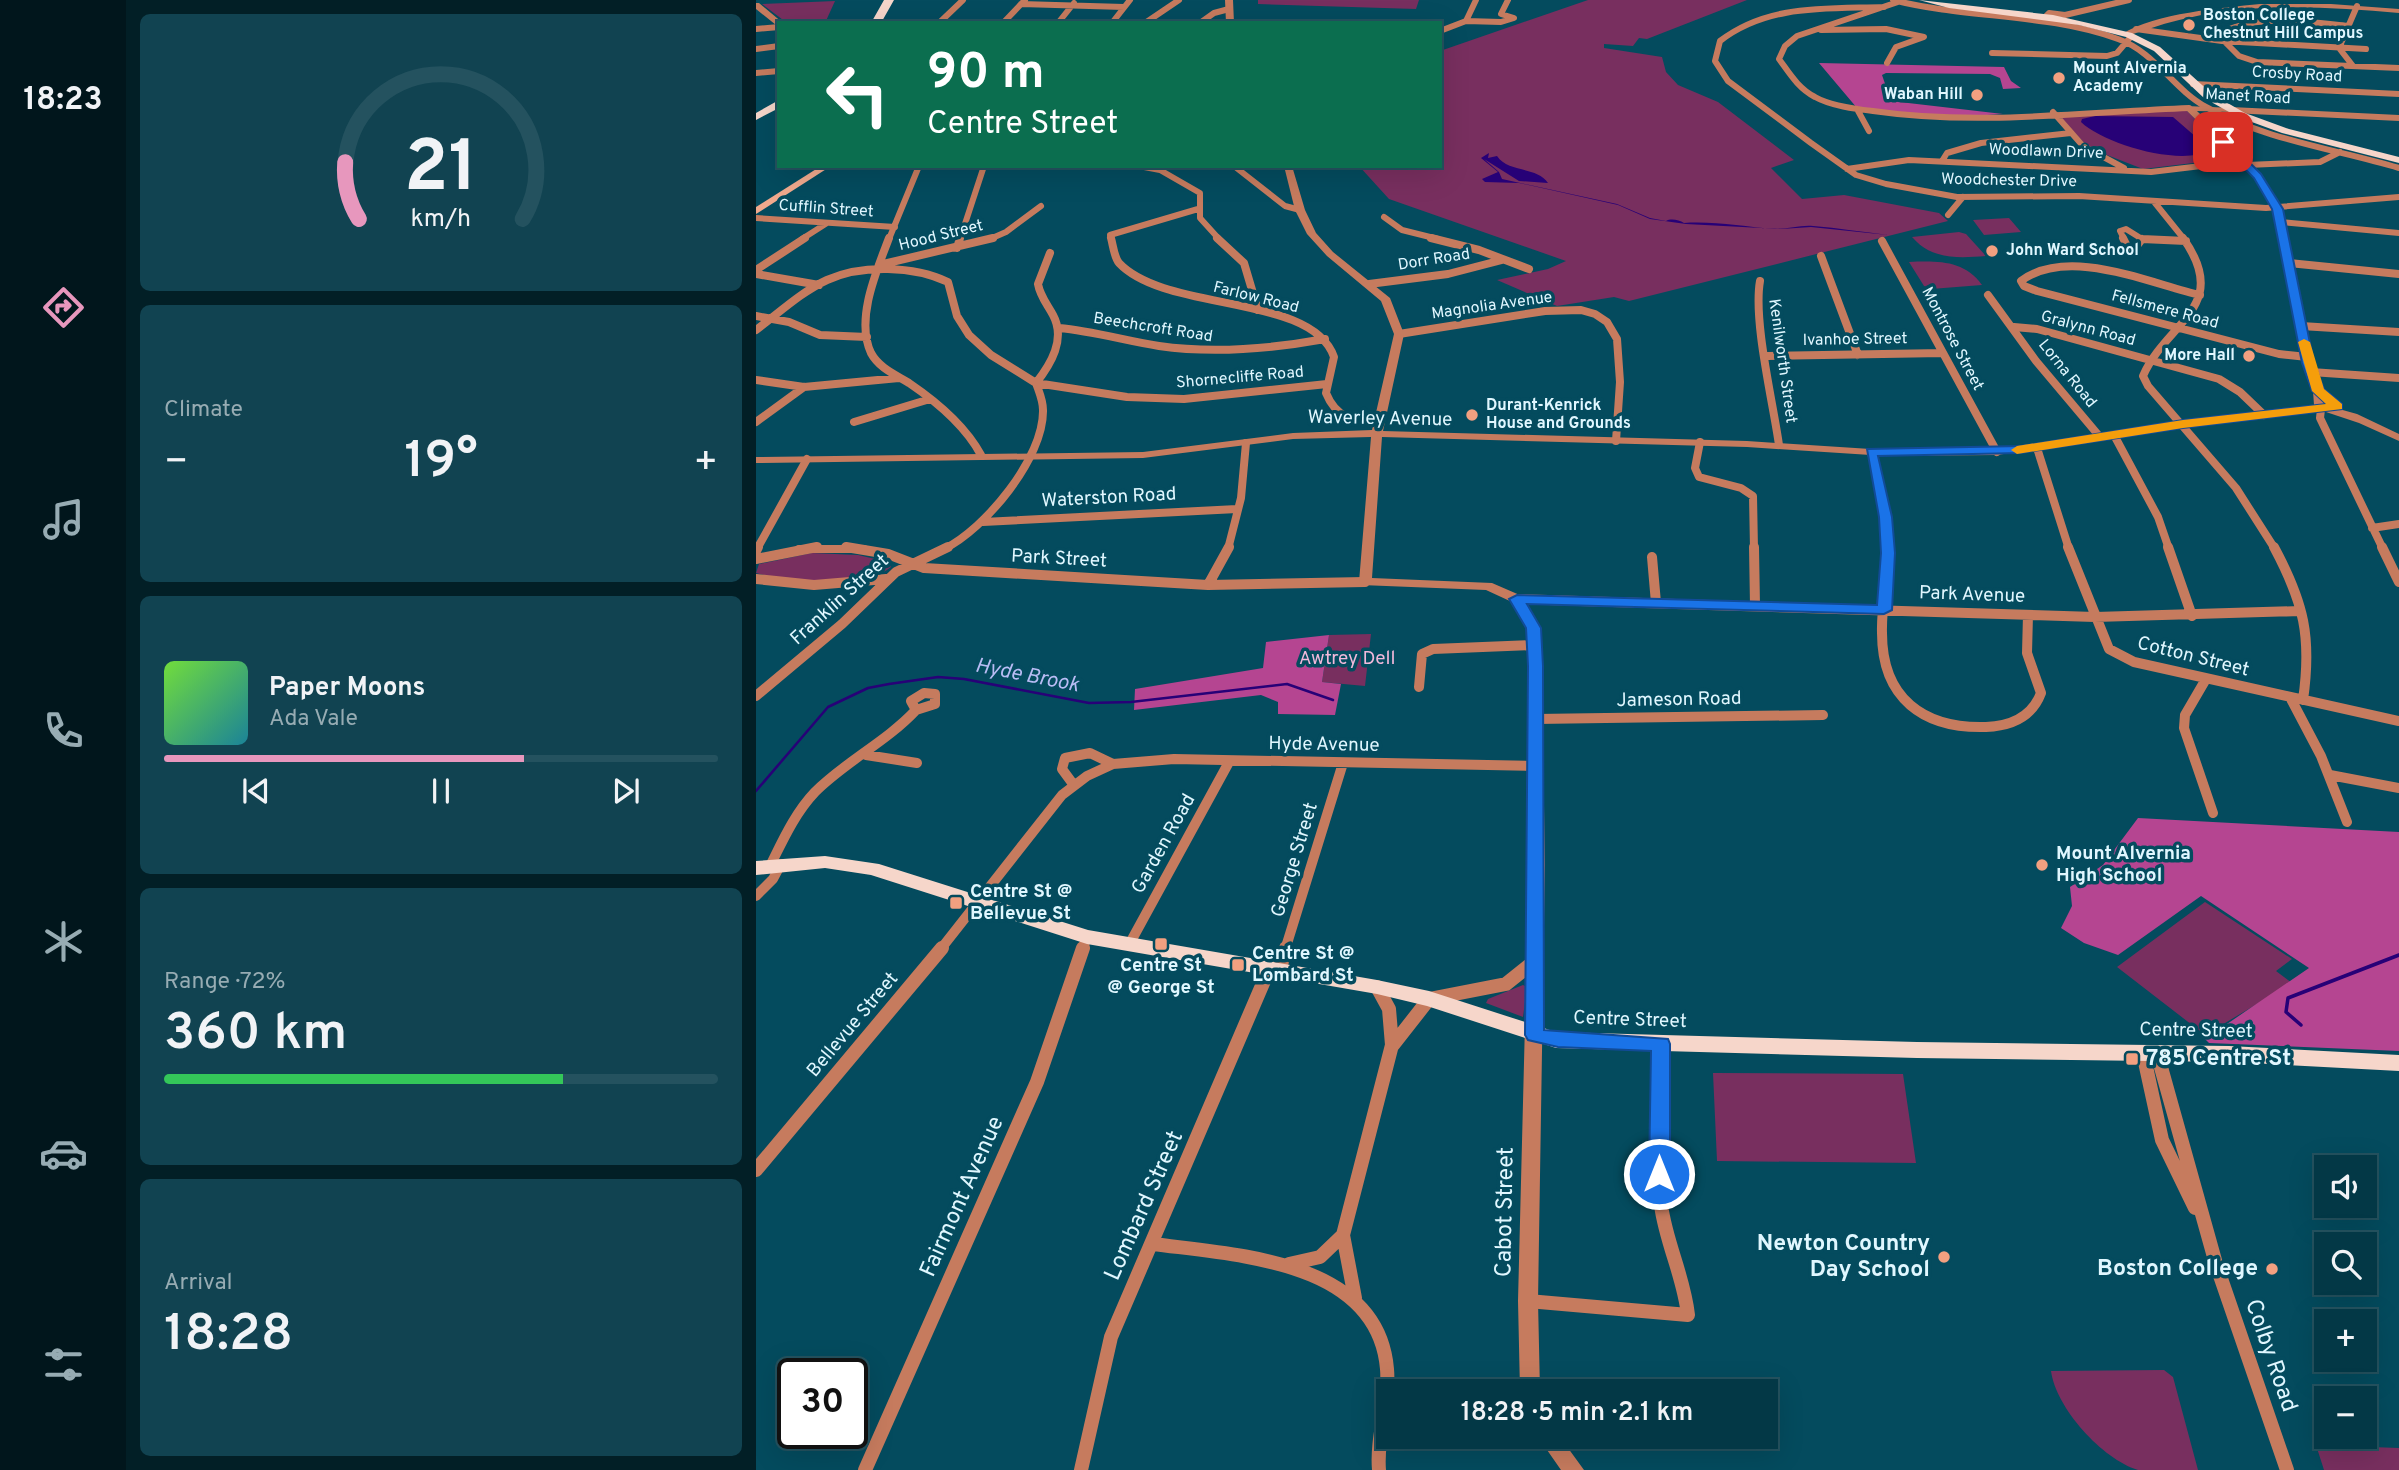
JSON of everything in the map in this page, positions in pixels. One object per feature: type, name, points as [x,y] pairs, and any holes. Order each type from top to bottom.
[{"type":"main road","points":[[877,21],[889,0]]},
{"type":"main road","points":[[1924,0],[2066,18],[2131,35],[2169,57],[2193,84],[2231,110],[2272,126],[2396,157]]},
{"type":"main road","points":[[756,117],[777,104]]},
{"type":"main road","points":[[756,211],[824,168]]},
{"type":"main road","name":"Centre Street","points":[[769,866],[825,862],[872,869],[1087,937],[1377,987],[1429,999],[1535,1035],[1558,1040],[2150,1053],[2399,1063]]},
{"type":"street","points":[[941,21],[963,0]]},
{"type":"street","points":[[1114,21],[1130,0]]},
{"type":"street","points":[[1148,21],[1180,0]]},
{"type":"street","points":[[1466,21],[1476,0]]},
{"type":"street","points":[[1442,29],[1466,21],[1501,22],[1514,19],[1501,14],[1507,0]]},
{"type":"street","points":[[2066,18],[2129,0]]},
{"type":"street","points":[[1816,29],[1895,1],[2095,33],[2160,34],[2222,41],[2366,49]]},
{"type":"street","points":[[1005,21],[1023,2],[1124,7]]},
{"type":"street","points":[[1060,21],[1075,3]]},
{"type":"street","points":[[1992,52],[2109,56],[2119,52],[2131,35],[2171,16],[2219,8],[2316,3],[2399,11]]},
{"type":"street","points":[[1203,21],[1229,4]]},
{"type":"street","points":[[756,5],[777,23]]},
{"type":"street","points":[[2353,66],[2341,53],[2340,46],[2357,6]]},
{"type":"street","name":"Woodchester Drive","points":[[1884,7],[1785,14],[1752,22],[1720,41],[1715,61],[1721,73],[1763,108],[1847,169],[1879,183],[1963,197],[2079,196],[2277,209],[2399,197]]},
{"type":"street","points":[[756,29],[777,25]]},
{"type":"street","points":[[2348,26],[2245,25],[2220,32],[2218,35],[2239,56],[2256,62],[2399,68]]},
{"type":"street","points":[[1816,29],[1827,32],[1892,30],[1924,37],[1896,47],[1887,63]]},
{"type":"street","name":"Manet Road","points":[[1816,29],[1792,38],[1779,60],[1810,95],[1857,109],[1949,118],[2189,108],[2399,118]]},
{"type":"street","points":[[2131,35],[2177,88],[2208,108],[2264,131],[2399,168]]},
{"type":"street","points":[[756,49],[777,46]]},
{"type":"street","points":[[756,73],[777,71]]},
{"type":"street","name":"Crosby Road","points":[[2193,84],[2399,94]]},
{"type":"street","points":[[2189,108],[2245,163],[2277,209],[2307,357],[2318,391],[2320,418],[2399,582]]},
{"type":"street","points":[[1857,109],[1856,113],[1869,131]]},
{"type":"street","points":[[2053,112],[2092,152],[2127,170]]},
{"type":"street","points":[[1942,161],[1944,155],[1967,146],[2071,133]]},
{"type":"street","name":"Woodlawn Drive","points":[[1847,169],[1899,160],[2152,172],[2245,163],[2320,162],[2340,152]]},
{"type":"street","points":[[918,168],[878,269],[870,300],[867,337],[870,352],[883,366],[930,398],[962,429],[982,455]]},
{"type":"street","points":[[957,248],[983,168]]},
{"type":"street","points":[[1150,168],[1160,170],[1196,188],[1200,193],[1200,213],[1211,232],[1239,255],[1246,265],[1252,301],[1258,310]]},
{"type":"street","points":[[1237,168],[1285,205],[1300,210]]},
{"type":"street","points":[[1289,168],[1300,210],[1320,244],[1369,284],[1391,308],[1399,334],[1378,428],[1364,582],[1488,586],[1517,599]]},
{"type":"street","points":[[1948,215],[1963,197]]},
{"type":"street","points":[[2155,203],[2197,255],[2200,295],[2197,305],[2150,360],[2143,376],[2148,386],[2222,467],[2274,547],[2300,611],[2309,651],[2309,677],[2303,700]]},
{"type":"street","name":"Hood Street","points":[[878,269],[997,237],[1041,206]]},
{"type":"street","name":"Farlow Road","points":[[1200,213],[1110,235],[1110,244],[1122,267],[1139,278],[1181,294],[1295,320],[1325,340]]},
{"type":"street","points":[[1384,217],[1402,230],[1529,269]]},
{"type":"street","name":"Cufflin Street","points":[[756,218],[895,227]]},
{"type":"street","points":[[2281,222],[2399,233]]},
{"type":"street","points":[[756,272],[827,223]]},
{"type":"street","points":[[2142,239],[2186,241]]},
{"type":"street","name":"Montrose Street","points":[[1882,240],[1997,452]]},
{"type":"street","points":[[1036,383],[1055,353],[1059,328],[1041,294],[1038,282],[1050,253]]},
{"type":"street","points":[[1821,256],[1858,355]]},
{"type":"street","name":"Dorr Road","points":[[1369,284],[1448,274],[1502,260]]},
{"type":"street","points":[[2290,263],[2399,274]]},
{"type":"street","name":"Fellsmere Road","points":[[2200,295],[2064,264],[2039,267],[2021,281],[2033,290],[2279,354],[2307,357]]},
{"type":"street","points":[[756,330],[819,285],[836,277],[878,269]]},
{"type":"street","name":"Shornecliffe Road","points":[[878,269],[921,272],[948,282],[957,316],[969,335],[991,355],[1027,374],[1036,383],[1126,397],[1184,399],[1327,384]]},
{"type":"street","points":[[756,272],[819,285]]},
{"type":"street","name":"Kenilworth Street","points":[[1760,281],[1760,312],[1779,445]]},
{"type":"street","name":"Lorna Road","points":[[1988,295],[2014,327],[2036,361],[2100,437]]},
{"type":"street","points":[[1238,306],[1252,301]]},
{"type":"street","name":"Magnolia Avenue","points":[[1399,334],[1545,311],[1589,313],[1608,323],[1617,339],[1620,382],[1616,441]]},
{"type":"street","points":[[756,316],[772,318],[820,335],[867,337]]},
{"type":"street","points":[[2301,326],[2399,332]]},
{"type":"street","name":"Gralynn Road","points":[[2014,327],[2037,329],[2225,382],[2264,415]]},
{"type":"street","name":"Beechcroft Road","points":[[1059,328],[1137,343],[1214,352],[1273,349],[1325,340]]},
{"type":"street","points":[[1325,340],[1335,358],[1327,384],[1329,401],[1348,428]]},
{"type":"street","name":"Ivanhoe Street","points":[[1768,356],[1943,353]]},
{"type":"street","points":[[867,380],[881,372],[883,366]]},
{"type":"street","points":[[2311,372],[2399,378]]},
{"type":"street","points":[[756,380],[804,387],[901,378]]},
{"type":"street","name":"Franklin Street","points":[[756,696],[855,612],[886,579],[908,563],[948,547],[983,522],[1029,454],[1043,417],[1043,402],[1036,383]]},
{"type":"street","points":[[756,422],[804,387]]},
{"type":"street","points":[[2318,391],[2360,420],[2399,438]]},
{"type":"street","points":[[854,422],[930,398]]},
{"type":"street","name":"Waverley Avenue","points":[[756,460],[1029,454],[1155,455],[1348,428],[1616,441],[1779,445],[1871,452],[1997,452],[2183,424],[2337,406]]},
{"type":"street","points":[[2321,409],[2360,420]]},
{"type":"street","points":[[2114,435],[2164,531],[2192,615]]},
{"type":"street","points":[[1700,442],[1695,468],[1699,477],[1738,487],[1753,495],[1755,606]]},
{"type":"street","points":[[1208,585],[1218,575],[1232,537],[1247,443]]},
{"type":"street","name":"Cotton Street","points":[[2037,448],[2104,641],[2119,656],[2206,679],[2399,721]]},
{"type":"street","points":[[1871,452],[1886,517],[1888,553],[1884,610],[1885,657],[1898,696],[1926,717],[1970,728],[2013,723],[2030,713],[2039,701],[2040,686],[2027,653],[2028,615]]},
{"type":"street","points":[[756,551],[807,459]]},
{"type":"street","name":"Waterston Road","points":[[983,522],[1237,509]]},
{"type":"street","points":[[2372,528],[2399,524]]},
{"type":"street","name":"Park Street","points":[[756,559],[783,552],[852,548],[889,554],[924,568],[1208,585],[1364,582]]},
{"type":"street","points":[[1652,557],[1656,603]]},
{"type":"street","points":[[756,579],[814,585],[886,579]]},
{"type":"street","name":"Park Avenue","points":[[1517,599],[2095,617],[2300,611]]},
{"type":"street","name":"Cabot Street","points":[[1517,599],[1530,618],[1535,645],[1536,960],[1528,1301],[1530,1379]]},
{"type":"street","points":[[1419,687],[1422,654],[1433,649],[1535,645]]},
{"type":"street","points":[[2206,679],[2185,715],[2184,728],[2213,813]]},
{"type":"street","points":[[2290,697],[2330,775],[2347,822]]},
{"type":"street","points":[[756,896],[773,879],[769,866],[794,818],[809,799],[824,783],[896,731],[916,710]]},
{"type":"street","name":"Jameson Road","points":[[1536,719],[1823,715]]},
{"type":"street","name":"Hyde Avenue","points":[[1073,784],[1062,769],[1065,758],[1072,754],[1086,752],[1103,757],[1113,764]]},
{"type":"street","points":[[866,755],[917,763]]},
{"type":"street","name":"Hyde Avenue","points":[[979,904],[1073,784],[1113,764],[1174,759],[1536,766]]},
{"type":"street","name":"Garden Road","points":[[1130,943],[1229,762]]},
{"type":"street","name":"George Street","points":[[1275,968],[1343,763]]},
{"type":"street","points":[[2330,775],[2399,789]]},
{"type":"street","name":"Bellevue Street","points":[[756,1170],[979,904]]},
{"type":"street","name":"Fairmont Avenue","points":[[865,1470],[1037,1082],[1087,937]]},
{"type":"street","points":[[1392,1045],[1429,999],[1506,984],[1536,960]]},
{"type":"street","name":"Lombard Street","points":[[1081,1470],[1111,1337],[1275,968]]},
{"type":"street","points":[[1153,1244],[1285,1264],[1320,1259],[1334,1248],[1343,1234],[1392,1045],[1389,1009],[1377,987]]},
{"type":"street","points":[[1528,1301],[1688,1315],[1686,1289],[1671,1249],[1659,1190],[1661,1044]]},
{"type":"street","name":"Colby Road","points":[[2150,1053],[2162,1140],[2199,1215],[2247,1363],[2287,1470]]},
{"type":"street","points":[[1343,1234],[1355,1298]]},
{"type":"street","points":[[1285,1264],[1355,1298],[1373,1319],[1384,1342],[1387,1369],[1379,1470]]},
{"type":"street","points":[[1557,1449],[1574,1470]]},
{"type":"green space","points":[[1258,0],[1419,0],[1416,9],[1258,4]]},
{"type":"green space","points":[[1588,0],[1747,0],[1647,39],[1639,38],[1633,46],[1604,44],[1604,48],[1662,57],[1666,72],[1678,85],[1718,102],[1794,160],[1771,168],[1802,199],[1844,195],[1939,213],[1948,221],[1629,301],[1614,297],[1557,306],[1497,280],[1548,269],[1566,261],[1389,199],[1361,168],[1442,168],[1442,50]]},
{"type":"green space","points":[[835,1],[826,21],[784,21],[762,4]]},
{"type":"green space","points":[[2186,110],[2235,158],[2143,169],[2089,148],[2062,119],[2061,113]]},
{"type":"green space","points":[[2009,218],[2021,232],[1984,235],[1973,220]]},
{"type":"green space","points":[[1959,232],[1966,234],[1986,256],[1956,257],[1937,254],[1920,245],[1912,237]]},
{"type":"green space","points":[[1909,262],[1940,262],[1959,266],[1982,285],[1931,289],[1924,286]]},
{"type":"green space","points":[[812,553],[858,555],[888,562],[891,567],[880,574],[864,578],[826,581],[756,573],[759,564]]},
{"type":"green space","name":"Awtrey Dell","points":[[1371,634],[1365,686],[1322,682],[1329,635]]},
{"type":"green space","points":[[2205,902],[2292,959],[2276,971],[2292,983],[2205,1035],[2117,967]]},
{"type":"green space","points":[[1523,985],[1527,987],[1523,1017],[1486,1003],[1488,999]]},
{"type":"green space","points":[[1713,1073],[1903,1074],[1916,1163],[1717,1161]]},
{"type":"green space","points":[[2164,1370],[2173,1377],[2198,1470],[2138,1470],[2110,1455],[2096,1444],[2071,1416],[2062,1401],[2051,1371]]},
{"type":"green space","points":[[2399,1448],[2399,1470],[2324,1470],[2317,1449]]},
{"type":"shaded area","points":[[1819,63],[2004,67],[2011,81],[2021,88],[2003,89],[2000,78],[1990,74],[1886,73],[1882,75],[1891,101],[2003,114],[1955,117],[1857,108]]},
{"type":"shaded area","points":[[2095,116],[2173,117],[2211,150],[2198,155],[2181,156],[2143,151],[2107,138],[2081,122],[2082,119]]},
{"type":"shaded area","points":[[1489,153],[1488,158],[1497,156],[1508,165],[1537,174],[1548,183],[1519,181],[1484,159],[1499,172],[1502,179],[1617,204],[1650,218],[1666,221],[1764,228],[1686,224],[1650,219],[1618,205],[1519,183],[1485,182],[1482,179],[1498,172],[1481,158]]},
{"type":"shaded area","points":[[1813,226],[1888,235],[1811,227],[1779,229]]},
{"type":"shaded area","points":[[1329,635],[1322,682],[1341,684],[1335,715],[1278,714],[1278,702],[1261,695],[1134,710],[1135,689],[1263,668],[1266,642]]},
{"type":"shaded area","points":[[2138,818],[2399,832],[2399,1051],[2209,1043],[2205,1039],[2309,968],[2201,896],[2118,955],[2084,943],[2061,928],[2072,906],[2070,887],[2103,865]]},
{"type":"waterway","name":"Hyde Brook","points":[[756,791],[828,707],[868,688],[889,684],[938,677],[964,679],[1089,703],[1131,702],[1287,684],[1333,700]]},
{"type":"waterway","points":[[2301,1025],[2286,1012],[2288,998],[2399,955]]},
{"type":"slow traffic","points":[[2017,450],[2183,424],[2337,406],[2318,391],[2304,342]]},
{"type":"place","name":"Boston College Chestnut Hill Campus","points":[[2189,25]]},
{"type":"place","name":"Mount Alvernia Academy","points":[[2059,78]]},
{"type":"place","name":"Waban Hill","points":[[1977,95]]},
{"type":"place","name":"John Ward School","points":[[1992,251]]},
{"type":"place","name":"More Hall","points":[[2249,356]]},
{"type":"place","name":"Durant-Kenrick House and Grounds","points":[[1472,415]]},
{"type":"place","name":"Mount Alvernia High School","points":[[2042,865]]},
{"type":"place","name":"Centre St @ Bellevue St","points":[[956,903]]},
{"type":"place","name":"Centre St @ George St","points":[[1161,944]]},
{"type":"place","name":"Centre St @ Lombard St","points":[[1238,965]]},
{"type":"place","name":"785 Centre St","points":[[2132,1059]]},
{"type":"place","name":"Newton Country Day School","points":[[1944,1257]]},
{"type":"place","name":"Boston College","points":[[2272,1269]]},
{"type":"route","points":[[1659,1174],[1661,1044],[1558,1040],[1535,1035],[1536,666],[1534,628],[1517,599],[1884,610],[1888,553],[1886,517],[1871,452],[2021,450],[2183,424],[2337,406],[2318,391],[2312,377],[2277,209],[2258,176],[2223,142]]}]
